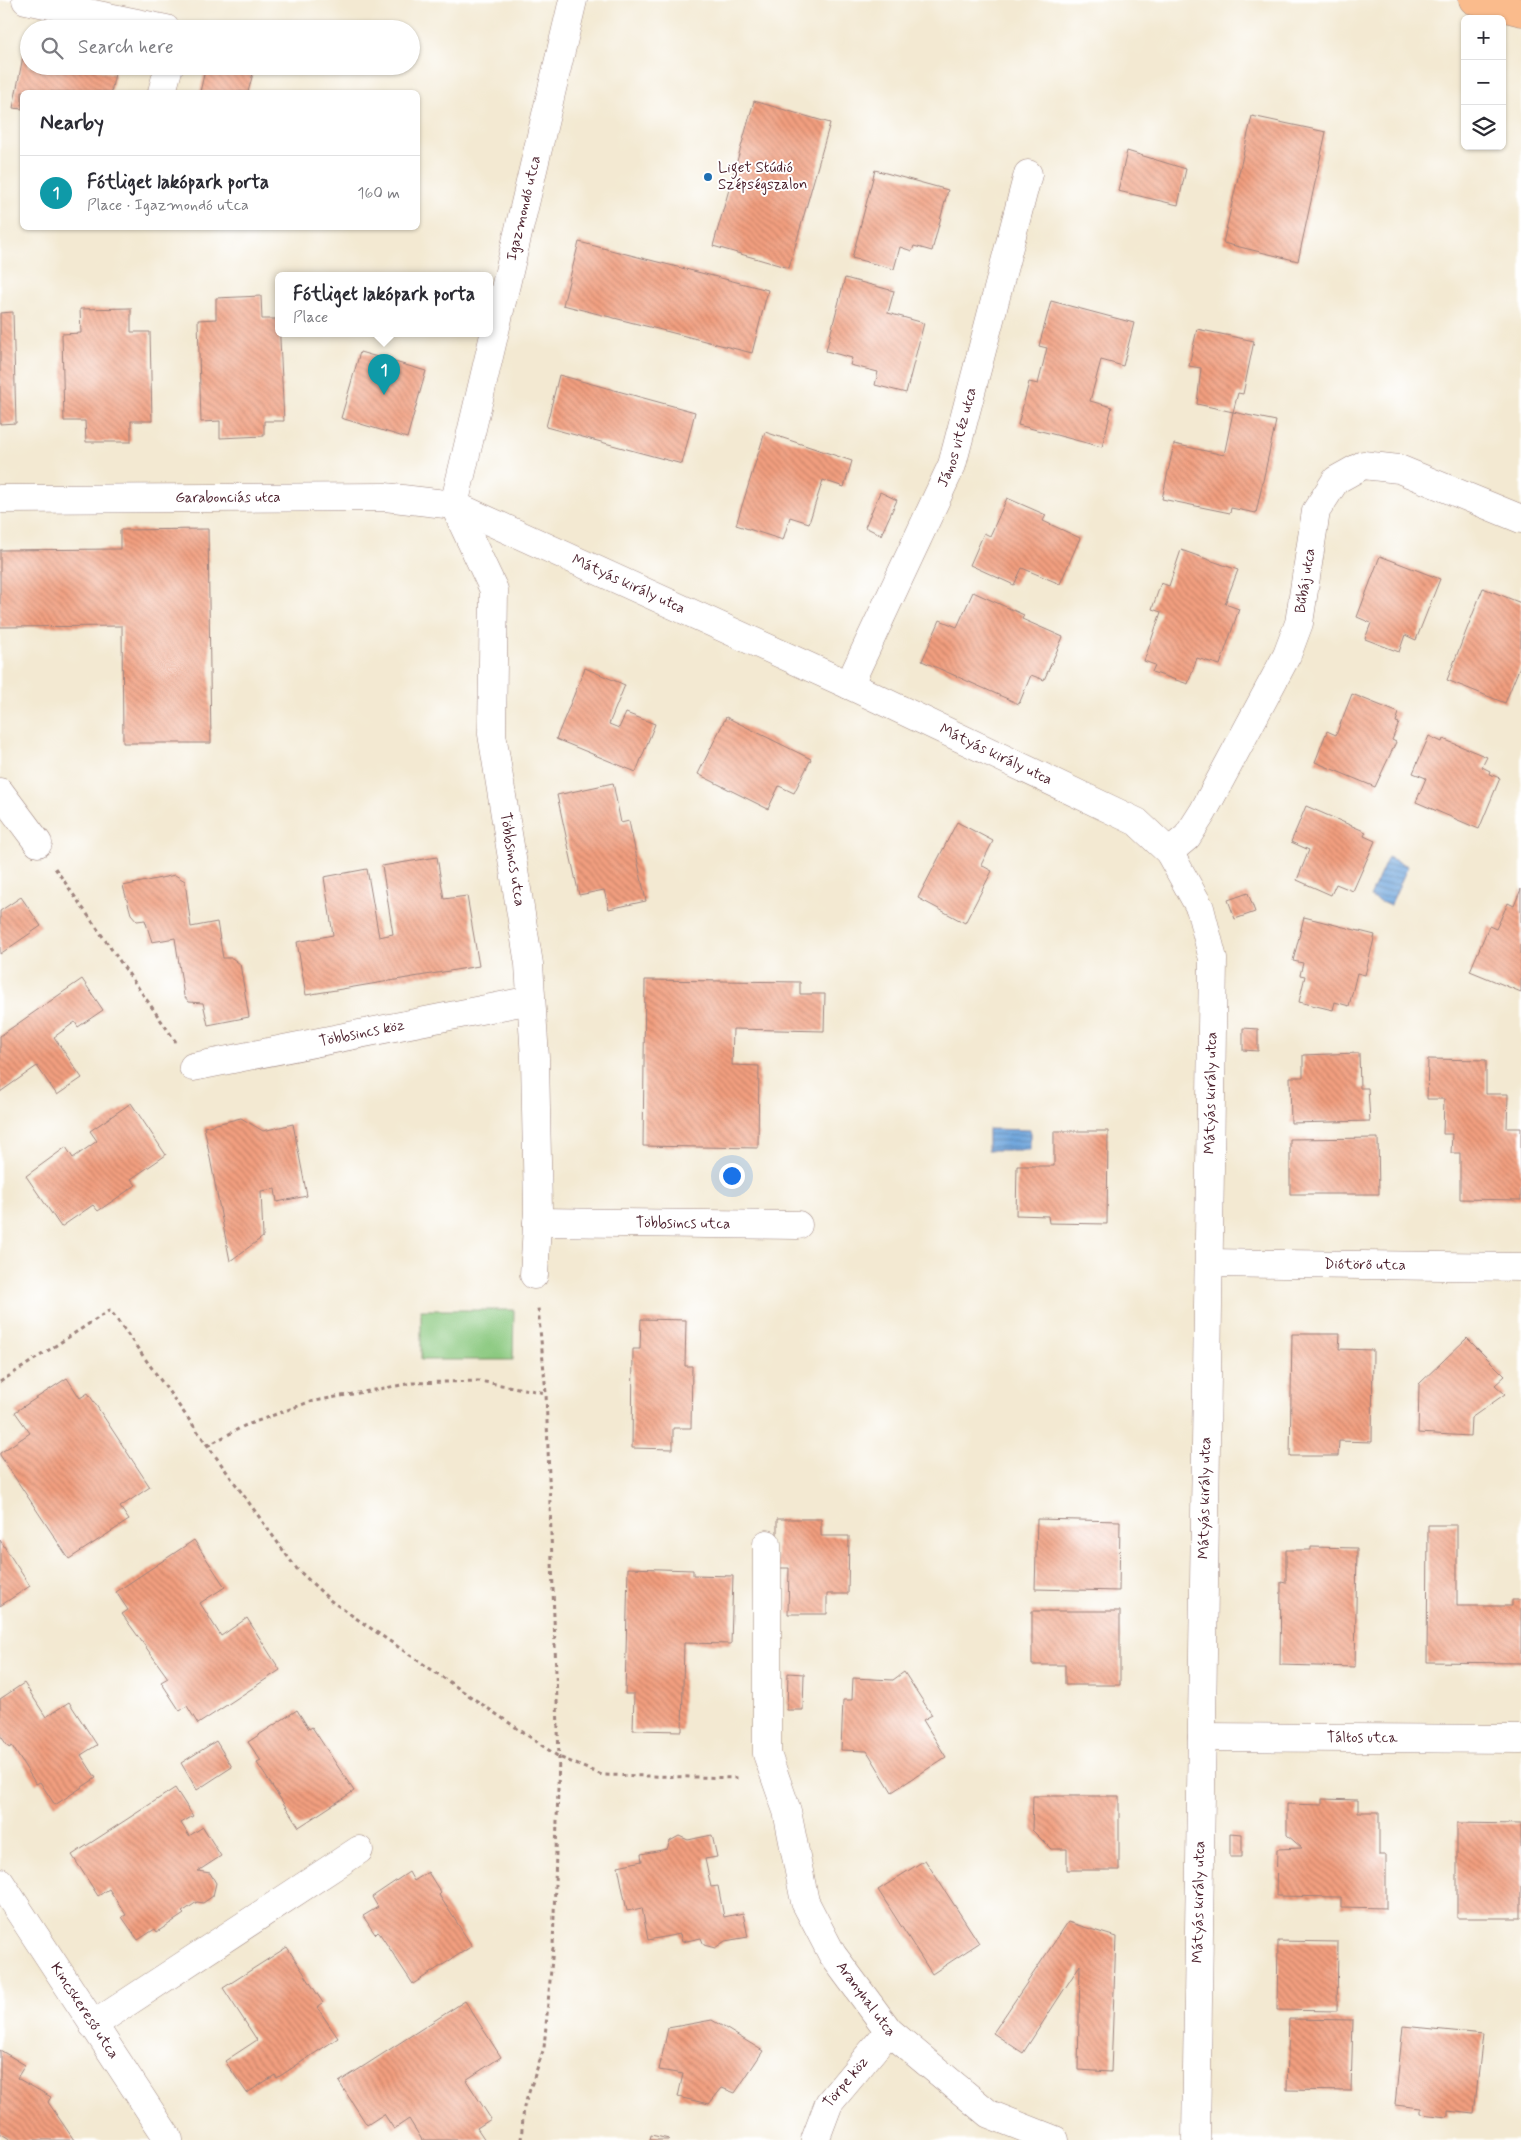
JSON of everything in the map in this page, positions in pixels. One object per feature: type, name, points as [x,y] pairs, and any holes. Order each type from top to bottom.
[{"type":"main road","points":[[1473,0],[1521,12]]},
{"type":"street","points":[[26,0],[123,20]]},
{"type":"street","name":"Igazmondó utca","points":[[454,505],[573,0]]},
{"type":"street","points":[[163,90],[167,75]]},
{"type":"street","name":"János vitéz utca","points":[[849,685],[952,465],[1028,174]]},
{"type":"street","name":"Bűbáj utca","points":[[1169,852],[1187,836],[1203,812],[1287,655],[1299,623],[1316,511],[1336,480],[1363,465],[1399,470],[1521,519]]},
{"type":"street","name":"Garabonciás utca","points":[[0,499],[385,497],[454,505]]},
{"type":"street","name":"Mátyás király utca","points":[[454,505],[849,685],[1137,822],[1169,852],[1200,908],[1214,959],[1196,2140]]},
{"type":"street","name":"Többsincs utca","points":[[454,505],[494,590],[492,734],[529,964],[535,1058],[537,1222],[534,1275]]},
{"type":"street","points":[[0,792],[37,830]]},
{"type":"street","name":"Többsincs köz","points":[[193,1067],[531,1000]]},
{"type":"street","name":"Többsincs utca","points":[[537,1222],[798,1225]]},
{"type":"street","name":"Diótörő utca","points":[[1209,1263],[1521,1267]]},
{"type":"street","name":"Aranyhal utca","points":[[767,1544],[767,1754],[787,1811],[805,1902],[832,1954],[889,2031],[989,2114],[1054,2140]]},
{"type":"street","name":"Táltos utca","points":[[1202,1737],[1521,1739]]},
{"type":"street","points":[[93,2025],[359,1850]]},
{"type":"street","name":"Kincskereső utca","points":[[0,1882],[168,2140]]},
{"type":"street","name":"Törpe köz","points":[[816,2140],[828,2103],[889,2031]]},
{"type":"path","points":[[37,830],[193,1067]]},
{"type":"path","points":[[521,2140],[524,2107],[544,2048],[553,1947],[559,1757],[546,1394],[534,1275]]},
{"type":"path","points":[[0,1382],[110,1310],[296,1568],[332,1601],[559,1757],[602,1775],[776,1779]]},
{"type":"path","points":[[207,1446],[244,1426],[309,1402],[412,1383],[479,1381],[546,1394]]},
{"type":"green space","points":[[421,1310],[514,1310],[513,1360],[421,1360]]},
{"type":"water","points":[[1388,857],[1408,866],[1390,906],[1370,897]]},
{"type":"water","points":[[988,1129],[1030,1130],[1030,1150],[988,1150]]},
{"type":"building","points":[[20,72],[20,75],[115,75],[111,90],[20,90],[20,109],[13,108]]},
{"type":"building","points":[[204,75],[253,75],[249,90],[200,90]]},
{"type":"building","points":[[754,101],[830,123],[789,268],[713,246]]},
{"type":"building","points":[[1252,116],[1326,132],[1298,261],[1223,243]]},
{"type":"building","points":[[1127,151],[1186,169],[1178,205],[1118,191]]},
{"type":"building","points":[[875,170],[948,190],[932,251],[914,246],[912,251],[900,247],[894,269],[852,258]]},
{"type":"building","points":[[579,242],[768,290],[752,353],[563,305]]},
{"type":"building","points":[[845,278],[894,291],[888,313],[924,323],[906,393],[875,385],[878,372],[850,365],[852,358],[826,351]]},
{"type":"building","points":[[261,296],[262,319],[275,319],[275,337],[280,337],[284,421],[264,421],[264,436],[220,438],[220,421],[201,422],[198,320],[216,319],[216,298]]},
{"type":"building","points":[[1051,301],[1134,323],[1123,366],[1101,360],[1090,401],[1112,407],[1102,447],[1018,425],[1029,382],[1038,384],[1047,348],[1039,346]]},
{"type":"building","points":[[131,308],[131,332],[150,332],[152,421],[131,421],[131,442],[86,442],[85,421],[64,421],[62,334],[81,333],[80,309]]},
{"type":"building","points":[[13,312],[16,423],[0,424],[0,313]]},
{"type":"building","points":[[1197,329],[1254,341],[1243,394],[1238,393],[1233,412],[1197,404],[1201,368],[1189,366]]},
{"type":"building","points":[[360,352],[426,371],[407,438],[341,418]]},
{"type":"building","points":[[559,375],[695,412],[682,464],[546,427]]},
{"type":"building","points":[[1233,412],[1276,421],[1256,513],[1231,508],[1230,513],[1162,499],[1174,444],[1224,455]]},
{"type":"building","points":[[765,432],[852,461],[844,487],[823,480],[809,523],[790,517],[783,540],[736,525]]},
{"type":"building","points":[[880,492],[897,500],[881,535],[865,527]]},
{"type":"building","points":[[1007,498],[1046,515],[1043,521],[1080,538],[1060,584],[1022,568],[1014,585],[970,565],[984,533],[990,536]]},
{"type":"building","points":[[208,529],[211,743],[123,743],[122,626],[0,627],[0,550],[120,549],[120,530]]},
{"type":"building","points":[[1181,550],[1238,570],[1225,604],[1239,609],[1220,665],[1197,658],[1188,684],[1152,672],[1155,665],[1144,661],[1161,612],[1152,609],[1161,583],[1169,586]]},
{"type":"building","points":[[1380,556],[1440,579],[1416,640],[1405,635],[1399,652],[1365,639],[1371,623],[1357,617]]},
{"type":"building","points":[[1483,588],[1521,603],[1521,664],[1505,703],[1447,680]]},
{"type":"building","points":[[973,592],[1024,615],[1022,619],[1063,637],[1044,680],[1031,675],[1019,704],[922,661],[940,620],[957,627]]},
{"type":"building","points":[[585,668],[625,685],[609,724],[619,728],[626,713],[655,724],[636,772],[556,739]]},
{"type":"building","points":[[1352,694],[1399,713],[1396,722],[1399,723],[1392,740],[1396,742],[1375,787],[1315,762],[1327,731],[1336,735]]},
{"type":"building","points":[[726,717],[811,759],[794,793],[779,786],[768,809],[698,774]]},
{"type":"building","points":[[1429,736],[1442,742],[1443,739],[1487,757],[1482,767],[1490,771],[1489,774],[1500,778],[1479,829],[1416,802],[1426,778],[1413,773]]},
{"type":"building","points":[[613,783],[621,823],[629,821],[646,901],[609,909],[604,890],[579,895],[557,795]]},
{"type":"building","points":[[1306,806],[1366,832],[1364,836],[1375,841],[1353,891],[1336,884],[1331,895],[1297,880],[1309,850],[1291,842]]},
{"type":"building","points":[[957,822],[993,841],[981,865],[992,871],[965,923],[918,898]]},
{"type":"building","points":[[437,857],[444,899],[467,896],[479,966],[306,995],[297,942],[333,935],[324,877],[367,869],[379,937],[393,934],[382,866]]},
{"type":"building","points":[[175,875],[185,881],[191,927],[217,922],[223,958],[232,958],[240,964],[249,1017],[208,1025],[203,1003],[189,1002],[184,996],[175,938],[152,942],[145,920],[137,921],[131,914],[123,886]]},
{"type":"building","points":[[1521,889],[1521,992],[1470,971],[1489,926],[1496,929],[1508,903],[1514,906]]},
{"type":"building","points":[[1248,893],[1255,912],[1235,919],[1228,900]]},
{"type":"building","points":[[21,897],[41,926],[0,954],[0,911]]},
{"type":"building","points":[[1304,917],[1375,935],[1365,975],[1357,973],[1349,1006],[1335,1002],[1333,1010],[1299,1002],[1305,976],[1300,975],[1303,963],[1293,961]]},
{"type":"building","points":[[82,979],[103,1010],[78,1027],[75,1022],[54,1037],[82,1078],[57,1095],[37,1066],[0,1092],[0,1036]]},
{"type":"building","points":[[645,980],[800,982],[800,994],[825,994],[824,1031],[733,1029],[732,1065],[759,1066],[758,1148],[643,1146]]},
{"type":"building","points":[[1243,1028],[1258,1029],[1258,1051],[1243,1050]]},
{"type":"building","points":[[1359,1053],[1360,1088],[1368,1088],[1370,1121],[1291,1123],[1290,1077],[1303,1077],[1303,1055]]},
{"type":"building","points":[[1428,1059],[1486,1060],[1486,1094],[1508,1094],[1507,1128],[1521,1128],[1521,1200],[1460,1199],[1460,1153],[1451,1153],[1452,1134],[1443,1134],[1444,1099],[1427,1099]]},
{"type":"building","points":[[131,1103],[166,1155],[131,1179],[136,1185],[98,1211],[93,1205],[61,1227],[26,1176],[66,1147],[73,1158],[97,1141],[90,1131]]},
{"type":"building","points":[[241,1118],[263,1131],[293,1124],[307,1196],[277,1202],[275,1189],[261,1191],[263,1237],[230,1261],[204,1127]]},
{"type":"building","points":[[1054,1131],[1108,1131],[1107,1224],[1049,1223],[1048,1216],[1016,1215],[1017,1166],[1054,1166]]},
{"type":"building","points":[[1378,1138],[1379,1194],[1290,1194],[1290,1139]]},
{"type":"building","points":[[641,1319],[686,1320],[685,1366],[692,1366],[691,1428],[673,1428],[673,1449],[632,1448],[633,1349],[640,1349]]},
{"type":"building","points":[[1292,1334],[1340,1334],[1339,1349],[1373,1350],[1372,1442],[1339,1441],[1338,1456],[1290,1456]]},
{"type":"building","points":[[1467,1338],[1505,1376],[1495,1385],[1505,1394],[1471,1418],[1470,1436],[1418,1433],[1419,1384]]},
{"type":"building","points":[[67,1378],[80,1398],[88,1393],[150,1487],[120,1507],[129,1520],[69,1559],[0,1455],[0,1453],[30,1433],[15,1412]]},
{"type":"building","points":[[777,1519],[821,1519],[821,1536],[849,1536],[848,1594],[827,1594],[827,1614],[788,1614],[789,1568],[777,1568]]},
{"type":"building","points":[[1037,1519],[1120,1521],[1119,1591],[1035,1589]]},
{"type":"building","points":[[1428,1525],[1457,1525],[1457,1606],[1512,1606],[1512,1600],[1521,1600],[1521,1663],[1427,1662]]},
{"type":"building","points":[[0,1540],[30,1586],[0,1606]]},
{"type":"building","points":[[194,1540],[225,1587],[200,1603],[221,1636],[247,1618],[280,1670],[198,1724],[187,1706],[180,1711],[161,1682],[168,1678],[122,1614],[128,1610],[116,1592]]},
{"type":"building","points":[[1311,1547],[1357,1548],[1355,1667],[1280,1665],[1281,1582],[1286,1583],[1286,1550],[1311,1550]]},
{"type":"building","points":[[628,1568],[693,1570],[693,1575],[733,1576],[731,1644],[684,1643],[682,1731],[633,1730],[634,1694],[625,1694]]},
{"type":"building","points":[[1032,1611],[1120,1611],[1120,1685],[1065,1685],[1065,1665],[1032,1665]]},
{"type":"building","points":[[904,1672],[932,1715],[923,1720],[946,1757],[892,1792],[867,1751],[841,1750],[843,1700],[852,1700],[853,1678],[893,1680]]},
{"type":"building","points":[[788,1673],[804,1674],[803,1710],[787,1710]]},
{"type":"building","points":[[24,1683],[46,1717],[69,1702],[97,1745],[81,1755],[96,1778],[55,1805],[40,1782],[36,1784],[12,1746],[9,1748],[0,1735],[0,1699]]},
{"type":"building","points":[[297,1710],[309,1729],[312,1727],[354,1791],[299,1827],[257,1763],[261,1761],[248,1742]]},
{"type":"building","points":[[216,1741],[232,1767],[197,1790],[181,1763]]},
{"type":"building","points":[[175,1788],[193,1816],[181,1823],[189,1836],[203,1827],[221,1856],[198,1871],[210,1873],[216,1883],[213,1896],[203,1903],[197,1902],[182,1912],[184,1914],[157,1932],[155,1929],[138,1940],[122,1917],[126,1915],[109,1889],[98,1896],[72,1855]]},
{"type":"building","points":[[1033,1796],[1119,1796],[1119,1870],[1067,1870],[1067,1849],[1051,1849],[1032,1830]]},
{"type":"building","points":[[1322,1799],[1358,1800],[1358,1812],[1379,1812],[1379,1855],[1386,1855],[1386,1908],[1341,1907],[1341,1897],[1276,1896],[1277,1849],[1302,1848],[1287,1835],[1287,1804],[1322,1805]]},
{"type":"building","points":[[1457,1823],[1521,1824],[1521,1918],[1457,1918]]},
{"type":"building","points":[[1230,1833],[1242,1834],[1242,1857],[1230,1857]]},
{"type":"building","points":[[712,1835],[717,1857],[705,1859],[711,1887],[718,1886],[724,1917],[743,1913],[748,1937],[725,1941],[715,1948],[704,1945],[701,1938],[682,1942],[680,1934],[648,1940],[642,1908],[627,1911],[618,1866],[642,1861],[641,1854],[667,1849],[670,1841],[679,1836],[688,1840]]},
{"type":"building","points":[[925,1860],[979,1943],[932,1974],[878,1890]]},
{"type":"building","points":[[409,1872],[414,1881],[428,1872],[441,1893],[439,1895],[472,1946],[413,1984],[378,1931],[375,1934],[363,1916],[378,1907],[372,1897]]},
{"type":"building","points":[[1068,1922],[1116,1937],[1111,2072],[1078,2070],[1080,1965],[1023,2053],[993,2033]]},
{"type":"building","points":[[1278,1941],[1338,1942],[1337,2011],[1277,2010]]},
{"type":"building","points":[[287,1947],[323,2003],[317,2007],[338,2038],[277,2078],[275,2075],[247,2093],[225,2061],[257,2040],[223,1988]]},
{"type":"building","points":[[465,2001],[501,2057],[466,2080],[491,2119],[477,2128],[485,2140],[422,2140],[409,2119],[394,2129],[384,2114],[367,2125],[339,2082]]},
{"type":"building","points":[[1289,2019],[1353,2020],[1351,2091],[1287,2090]]},
{"type":"building","points":[[712,2020],[763,2051],[735,2093],[722,2088],[709,2104],[678,2097],[683,2074],[659,2070],[668,2028]]},
{"type":"building","points":[[1403,2026],[1483,2034],[1474,2114],[1448,2111],[1448,2117],[1421,2114],[1421,2108],[1395,2105]]},
{"type":"building","points":[[0,2050],[25,2065],[17,2078],[51,2097],[48,2102],[74,2140],[11,2140],[0,2133]]},
{"type":"building","points":[[651,2135],[669,2139],[669,2140],[650,2140]]},
{"type":"place","name":"Liget Stúdió Szépségszalon","points":[[708,177]]},
{"type":"place","name":"Fótliget lakópark porta","points":[[384,395]]}]
